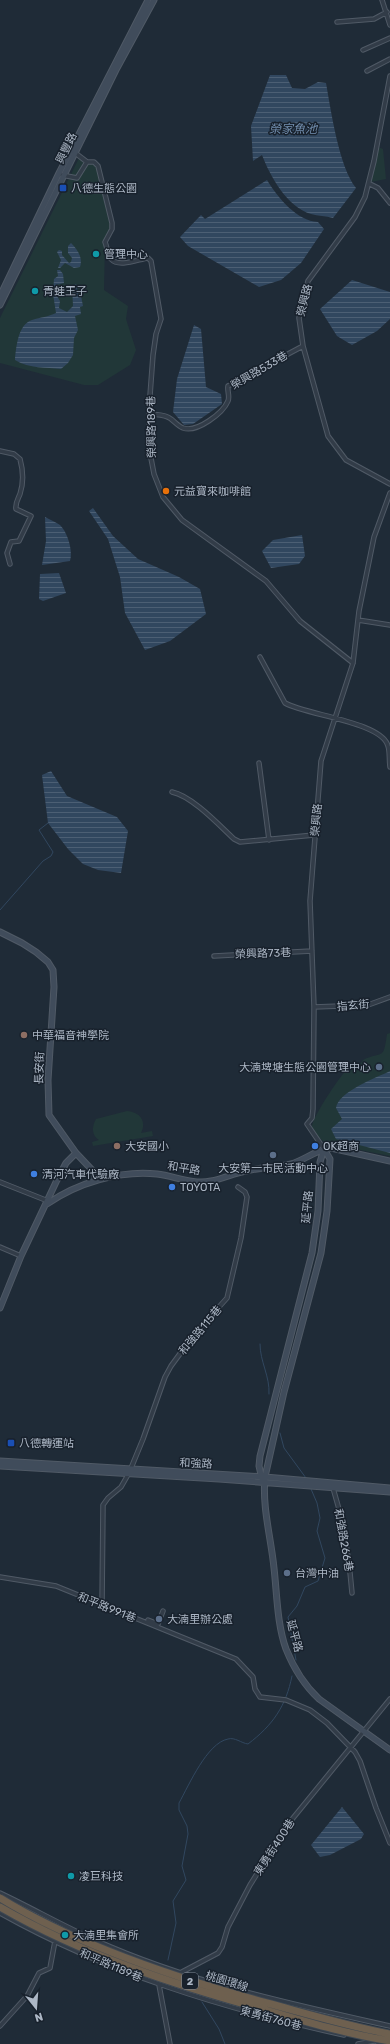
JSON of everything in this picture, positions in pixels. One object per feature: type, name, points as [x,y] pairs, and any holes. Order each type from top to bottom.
[{"type":"highway","name":"桃園環線","points":[[0,1898],[66,1932],[161,1971],[231,1994],[311,2016],[390,2034]]},
{"type":"highway","name":"桃園環線","points":[[0,1907],[57,1936],[152,1976],[310,2023],[390,2041]]},
{"type":"street","name":"興豐路","points":[[0,296],[148,0]]},
{"type":"street","name":"興豐路","points":[[73,152],[154,0]]},
{"type":"street","points":[[382,0],[390,25]]},
{"type":"street","points":[[337,22],[374,19],[387,12]]},
{"type":"street","points":[[363,50],[390,38]]},
{"type":"street","points":[[367,71],[390,59]]},
{"type":"street","name":"榮興路","points":[[390,76],[370,184],[355,217],[308,281],[299,318],[303,346],[325,430],[330,440],[349,462],[390,484]]},
{"type":"street","points":[[62,174],[77,178],[87,162],[73,152]]},
{"type":"street","name":"榮興路189巷","points":[[87,162],[94,162],[98,166],[112,224],[112,229],[105,242],[110,259],[121,263],[148,258],[151,261],[161,320],[156,334],[153,355],[150,414],[151,464],[157,483],[168,505],[190,527],[266,581],[290,611],[354,663]]},
{"type":"street","name":"興豐路","points":[[0,306],[62,174]]},
{"type":"street","points":[[370,184],[378,188],[390,203]]},
{"type":"street","name":"榮興路533巷","points":[[150,414],[165,416],[183,428],[190,429],[217,415],[229,398],[228,386],[303,346]]},
{"type":"street","points":[[0,451],[14,454],[20,459],[23,478],[15,505],[16,509],[31,516],[19,541],[11,542],[7,553],[10,564]]},
{"type":"street","name":"榮興路","points":[[324,1149],[307,1124],[312,1118],[313,1109],[314,1008],[310,901],[321,761],[354,663],[358,620],[374,537],[390,493]]},
{"type":"street","points":[[358,620],[390,625]]},
{"type":"street","points":[[260,657],[285,703],[306,712],[376,731],[384,738],[388,745],[390,767]]},
{"type":"street","points":[[260,763],[269,840]]},
{"type":"street","points":[[172,792],[178,793],[194,803],[234,839],[245,843],[314,835]]},
{"type":"street","name":"長安街","points":[[0,932],[36,952],[48,962],[53,970],[54,987],[48,1080],[49,1115],[76,1153],[93,1171],[96,1180]]},
{"type":"street","name":"榮興路73巷","points":[[214,956],[312,951]]},
{"type":"street","name":"指玄街","points":[[314,1008],[368,1005],[390,997]]},
{"type":"street","points":[[324,1149],[331,1148],[390,1161]]},
{"type":"street","name":"和平路","points":[[48,1202],[71,1189],[96,1180],[126,1175],[157,1174],[191,1182],[210,1181],[245,1171],[292,1164],[324,1149]]},
{"type":"street","name":"延平路","points":[[264,1479],[259,1466],[262,1449],[312,1253],[318,1211],[320,1162],[324,1149]]},
{"type":"street","name":"延平路","points":[[324,1149],[330,1159],[324,1234],[264,1479],[266,1511],[281,1625],[286,1647],[295,1670],[310,1690],[329,1707],[390,1750]]},
{"type":"street","points":[[0,1308],[21,1256],[48,1202],[62,1169],[76,1153]]},
{"type":"street","points":[[0,1182],[48,1202]]},
{"type":"street","name":"和強路115巷","points":[[130,1471],[144,1439],[165,1377],[194,1336],[227,1298],[241,1238],[247,1197],[246,1192],[238,1187]]},
{"type":"street","points":[[0,1247],[21,1256]]},
{"type":"street","name":"和強路","points":[[0,1460],[130,1471]]},
{"type":"street","name":"和強路","points":[[0,1466],[130,1471],[264,1479],[390,1492]]},
{"type":"street","points":[[102,1605],[102,1511],[108,1498],[121,1487],[130,1471]]},
{"type":"street","name":"和強路","points":[[333,1486],[390,1488]]},
{"type":"street","name":"和強路266巷","points":[[333,1486],[342,1515],[348,1550],[352,1593]]},
{"type":"street","name":"和平路991巷","points":[[0,1577],[56,1586],[236,1659],[253,1677],[257,1695],[260,1697],[284,1700],[310,1710],[320,1716],[355,1752],[360,1761],[390,1843]]},
{"type":"street","points":[[148,1620],[158,1624],[163,1611]]},
{"type":"street","name":"東勇街400巷","points":[[158,1985],[218,1953],[222,1947],[228,1927],[268,1855],[305,1801],[365,1731],[390,1699]]},
{"type":"street","name":"和平路1189巷","points":[[0,1892],[96,1940],[165,1967],[306,2007],[390,2026]]},
{"type":"street","name":"和平路1189巷","points":[[0,1913],[107,1965],[158,1985]]},
{"type":"street","points":[[0,2026],[27,1996],[39,1973],[50,1968],[55,1941]]},
{"type":"street","points":[[107,1965],[112,1946]]},
{"type":"street","points":[[158,1985],[170,2044]]},
{"type":"street","name":"東勇街760巷","points":[[158,1985],[275,2020],[386,2044]]},
{"type":"street","points":[[302,2026],[306,2007]]},
{"type":"street","points":[[358,2044],[374,2041]]},
{"type":"green space","points":[[378,147],[383,149],[386,179],[371,182]]},
{"type":"green space","points":[[80,156],[98,166],[112,223],[105,242],[104,290],[128,306],[126,319],[136,350],[130,365],[98,385],[84,385],[0,363],[0,318]]},
{"type":"green space","points":[[390,1033],[390,1156],[326,1143],[316,1134],[312,1127],[320,1108],[347,1070],[359,1064],[363,1060],[383,1052],[387,1034]]},
{"type":"green space","points":[[127,1111],[136,1113],[143,1121],[143,1129],[141,1133],[152,1131],[153,1136],[93,1146],[92,1142],[99,1140],[93,1133],[96,1119]]},
{"type":"water","name":"榮家魚池","points":[[270,75],[286,75],[292,88],[305,89],[318,82],[326,83],[340,153],[350,179],[356,188],[333,218],[311,214],[294,205],[280,190],[262,155],[253,161],[251,126]]},
{"type":"water","points":[[267,180],[282,201],[303,218],[318,222],[324,229],[301,263],[281,280],[259,287],[188,246],[180,237],[201,215],[205,219]]},
{"type":"water","points":[[71,243],[79,254],[81,260],[80,267],[74,268],[65,263],[58,268],[61,260],[57,252],[59,250],[62,251],[62,255],[69,263],[71,262],[72,258],[68,253],[68,246]]},
{"type":"water","points":[[57,270],[60,270],[63,274],[64,283],[56,285],[59,291],[57,296],[60,301],[59,308],[67,312],[73,306],[72,286],[76,284],[83,306],[80,307],[81,314],[75,316],[78,330],[74,338],[73,355],[68,363],[61,369],[26,365],[15,360],[19,337],[27,322],[56,313],[53,294],[54,279],[58,276]]},
{"type":"water","points":[[352,280],[390,292],[390,319],[377,331],[352,345],[337,336],[320,309]]},
{"type":"water","points":[[194,325],[201,329],[206,387],[221,394],[222,404],[193,424],[184,425],[173,412],[177,379]]},
{"type":"water","points":[[93,508],[113,536],[138,559],[179,577],[200,589],[206,614],[170,641],[145,650],[125,613],[120,577],[108,539],[89,511]]},
{"type":"water","points":[[45,517],[63,528],[70,547],[70,561],[42,565],[46,541]]},
{"type":"water","points":[[302,535],[305,556],[299,564],[271,568],[262,551],[273,540]]},
{"type":"water","points":[[59,573],[66,593],[43,601],[39,599],[40,574]]},
{"type":"water","points":[[51,771],[67,796],[117,817],[128,831],[121,873],[98,870],[83,864],[68,849],[48,823],[42,775]]},
{"type":"water","points":[[390,1071],[390,1153],[336,1139],[331,1129],[342,1119],[336,1108],[339,1102],[344,1096],[359,1086]]},
{"type":"water","points":[[342,1807],[364,1834],[361,1839],[330,1855],[320,1857],[311,1845]]},
{"type":"waterway","points":[[0,910],[43,861],[51,856],[53,852],[39,830],[48,823]]},
{"type":"waterway","points":[[260,1344],[260,1351],[268,1381],[269,1394]]},
{"type":"waterway","points":[[280,1433],[284,1448],[306,1478]]},
{"type":"waterway","points":[[296,1660],[288,1617],[297,1606],[305,1587],[318,1581],[325,1558],[317,1531],[320,1518],[317,1503],[311,1489]]},
{"type":"waterway","points":[[168,1960],[176,1923],[173,1901],[186,1880],[182,1866],[188,1834],[187,1826],[179,1810],[179,1803],[199,1766],[206,1756],[220,1742],[228,1739],[236,1739],[248,1744],[265,1730],[282,1706],[292,1676]]},
{"type":"waterway","points":[[202,2002],[219,2029],[225,2044]]},
{"type":"place","name":"八德生態公園","points":[[63,188]]},
{"type":"place","name":"管理中心","points":[[96,254]]},
{"type":"place","name":"青蛙王子","points":[[35,291]]},
{"type":"place","name":"元益寶來咖啡館","points":[[166,491]]},
{"type":"place","name":"中華福音神學院","points":[[24,1035]]},
{"type":"place","name":"大湳埤塘生態公園管理中心","points":[[379,1067]]},
{"type":"place","name":"大安國小","points":[[117,1146]]},
{"type":"place","name":"OK超商","points":[[315,1146]]},
{"type":"place","name":"大安第一市民活動中心","points":[[273,1155]]},
{"type":"place","name":"清河汽車代驗廠","points":[[34,1174]]},
{"type":"place","name":"TOYOTA","points":[[172,1187]]},
{"type":"place","name":"八德轉運站","points":[[11,1443]]},
{"type":"place","name":"台灣中油","points":[[287,1573]]},
{"type":"place","name":"大湳里辦公處","points":[[159,1619]]},
{"type":"place","name":"凌巨科技","points":[[71,1876]]},
{"type":"place","name":"大湳里集會所","points":[[65,1935]]}]
